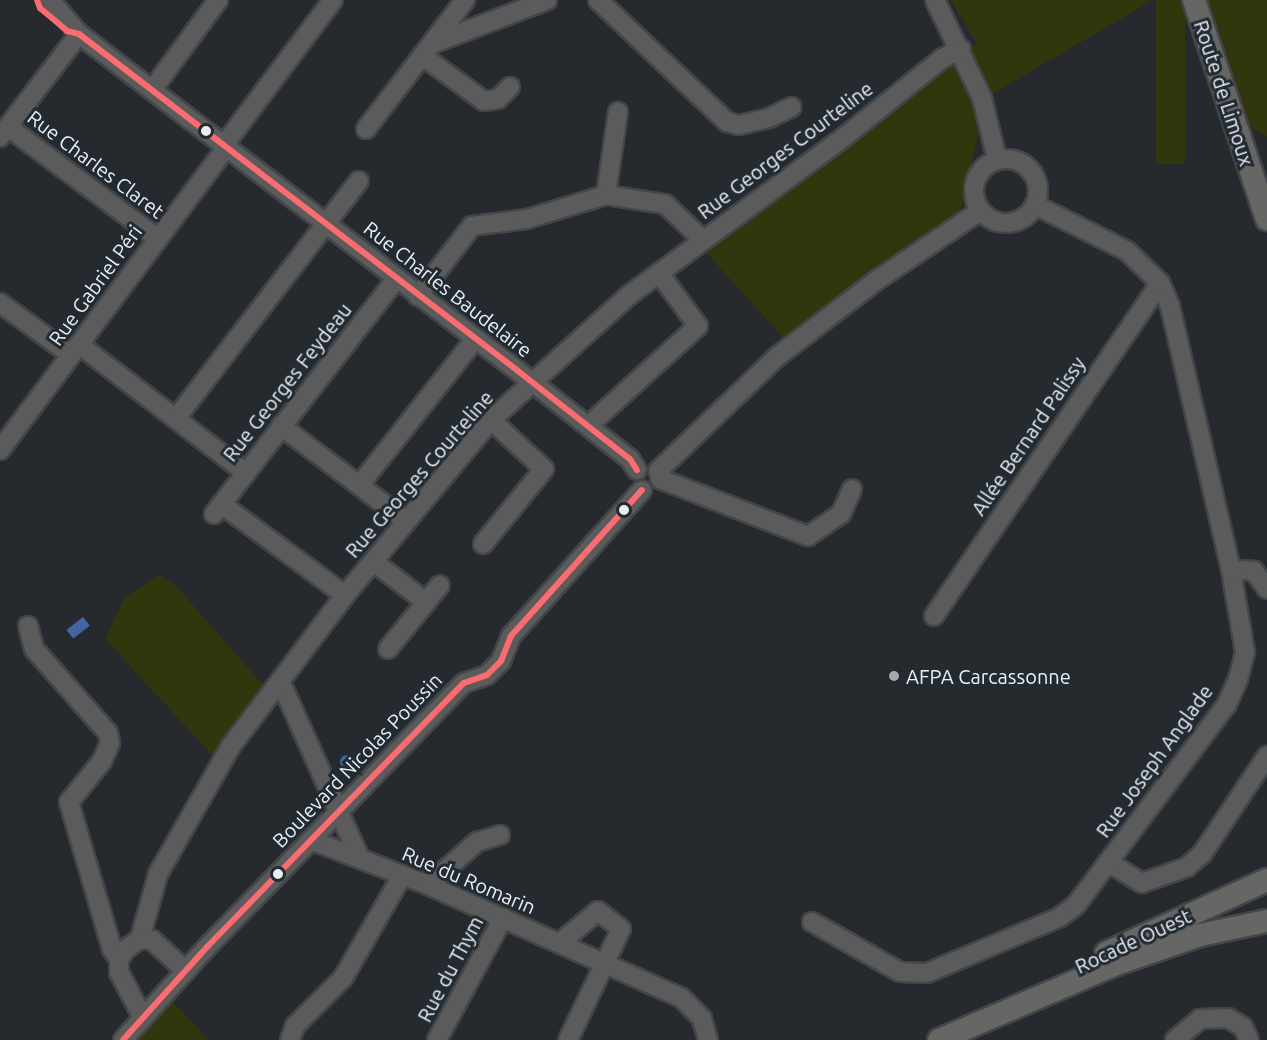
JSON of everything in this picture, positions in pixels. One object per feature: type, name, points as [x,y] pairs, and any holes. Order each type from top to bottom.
[{"type":"main road","name":"Route de Limoux","points":[[1194,0],[1267,219]]},
{"type":"main road","name":"Rocade Ouest","points":[[1002,1010],[1071,969],[1267,880]]},
{"type":"main road","name":"Rocade Ouest","points":[[939,1040],[1002,1010],[1200,935],[1267,921]]},
{"type":"street","points":[[37,0],[40,8],[67,31],[78,34]]},
{"type":"street","points":[[50,0],[78,34]]},
{"type":"street","points":[[152,90],[218,0]]},
{"type":"street","points":[[366,129],[429,50],[465,0]]},
{"type":"street","points":[[429,50],[547,0]]},
{"type":"street","points":[[598,0],[727,122],[739,125],[769,118],[792,107]]},
{"type":"street","points":[[935,0],[961,49],[982,98],[996,159]]},
{"type":"street","name":"Rue Gabriel Péri","points":[[0,450],[7,425],[75,350],[226,146],[324,3]]},
{"type":"street","points":[[4,132],[78,34]]},
{"type":"street","name":"Rue Charles Baudelaire","points":[[78,34],[588,426],[630,459],[637,470]]},
{"type":"street","name":"Rue Georges Courteline","points":[[140,939],[158,874],[192,810],[231,746],[281,683],[345,595],[490,420],[659,273],[843,138],[943,58],[961,49]]},
{"type":"street","points":[[429,50],[484,101],[498,99],[510,87]]},
{"type":"street","points":[[606,195],[618,112]]},
{"type":"street","name":"Rue Charles Claret","points":[[4,132],[157,238]]},
{"type":"street","points":[[996,159],[1017,160],[1028,167],[1038,190],[1035,205],[1020,220],[1008,223],[995,222],[980,211],[974,200],[975,180],[988,163],[996,159]]},
{"type":"street","points":[[177,417],[359,181]]},
{"type":"street","points":[[418,296],[472,226],[527,219],[606,195],[665,204],[703,240]]},
{"type":"street","name":"Rue Joseph Anglade","points":[[812,922],[900,972],[927,972],[1060,917],[1076,905],[1227,704],[1238,679],[1245,652],[1231,570],[1170,306],[1160,283],[1127,251],[1035,205]]},
{"type":"street","points":[[852,489],[841,514],[808,536],[659,475],[647,465],[637,470],[634,481],[642,490],[654,489],[659,475],[778,356],[877,280],[980,211]]},
{"type":"street","points":[[588,426],[698,326],[659,273]]},
{"type":"street","name":"Rue Georges Feydeau","points":[[345,595],[218,509],[396,279]]},
{"type":"street","name":"Allée Bernard Palissy","points":[[934,616],[1160,283]]},
{"type":"street","points":[[1,305],[177,417],[245,472]]},
{"type":"street","points":[[361,483],[475,339]]},
{"type":"street","points":[[483,544],[544,469],[490,420]]},
{"type":"street","points":[[281,426],[361,483],[406,521]]},
{"type":"street","name":"Boulevard Nicolas Poussin","points":[[124,1039],[311,840],[464,683],[488,675],[501,661],[511,636],[642,490]]},
{"type":"street","points":[[374,562],[426,602]]},
{"type":"street","points":[[1231,570],[1254,571],[1267,590]]},
{"type":"street","points":[[388,649],[440,585]]},
{"type":"street","points":[[28,626],[34,649],[108,733],[110,743],[102,761],[69,802],[112,949],[119,959],[123,984],[143,1018]]},
{"type":"street","points":[[281,683],[360,860]]},
{"type":"street","points":[[1108,862],[1142,883],[1187,867],[1202,854],[1267,756]]},
{"type":"street","points":[[428,885],[477,842],[500,835]]},
{"type":"street","name":"Rue du Romarin","points":[[311,840],[428,885],[606,962],[693,1006],[702,1019],[708,1040]]},
{"type":"street","points":[[290,1040],[295,1026],[343,978],[402,876]]},
{"type":"street","points":[[561,942],[598,911],[621,929],[568,1040]]},
{"type":"street","name":"Rue du Thym","points":[[437,1040],[503,918]]},
{"type":"street","points":[[119,959],[140,939],[162,946],[186,971]]},
{"type":"street","points":[[1175,1040],[1200,1019],[1227,1018],[1243,1027],[1249,1040]]},
{"type":"green space","points":[[950,0],[1153,0],[987,97],[954,239],[787,342],[703,249],[977,43]]},
{"type":"green space","points":[[1156,0],[1185,0],[1185,164],[1156,164]]},
{"type":"green space","points":[[1199,0],[1267,0],[1267,137],[1240,120]]},
{"type":"green space","points":[[159,575],[176,586],[265,687],[212,755],[105,639],[125,597]]},
{"type":"green space","points":[[173,1002],[209,1040],[138,1040]]},
{"type":"water","points":[[83,617],[90,626],[73,639],[66,630]]},
{"type":"water","points":[[344,755],[350,755],[354,762],[350,769],[344,769],[340,765],[340,759]]},
{"type":"transit line","points":[[37,0],[40,8],[67,31],[79,34],[518,371],[630,459],[637,470]]},
{"type":"transit line","points":[[123,1040],[207,947],[464,683],[487,675],[501,661],[511,636],[642,490]]},
{"type":"place","name":"AFPA Carcassonne","points":[[894,676]]}]
